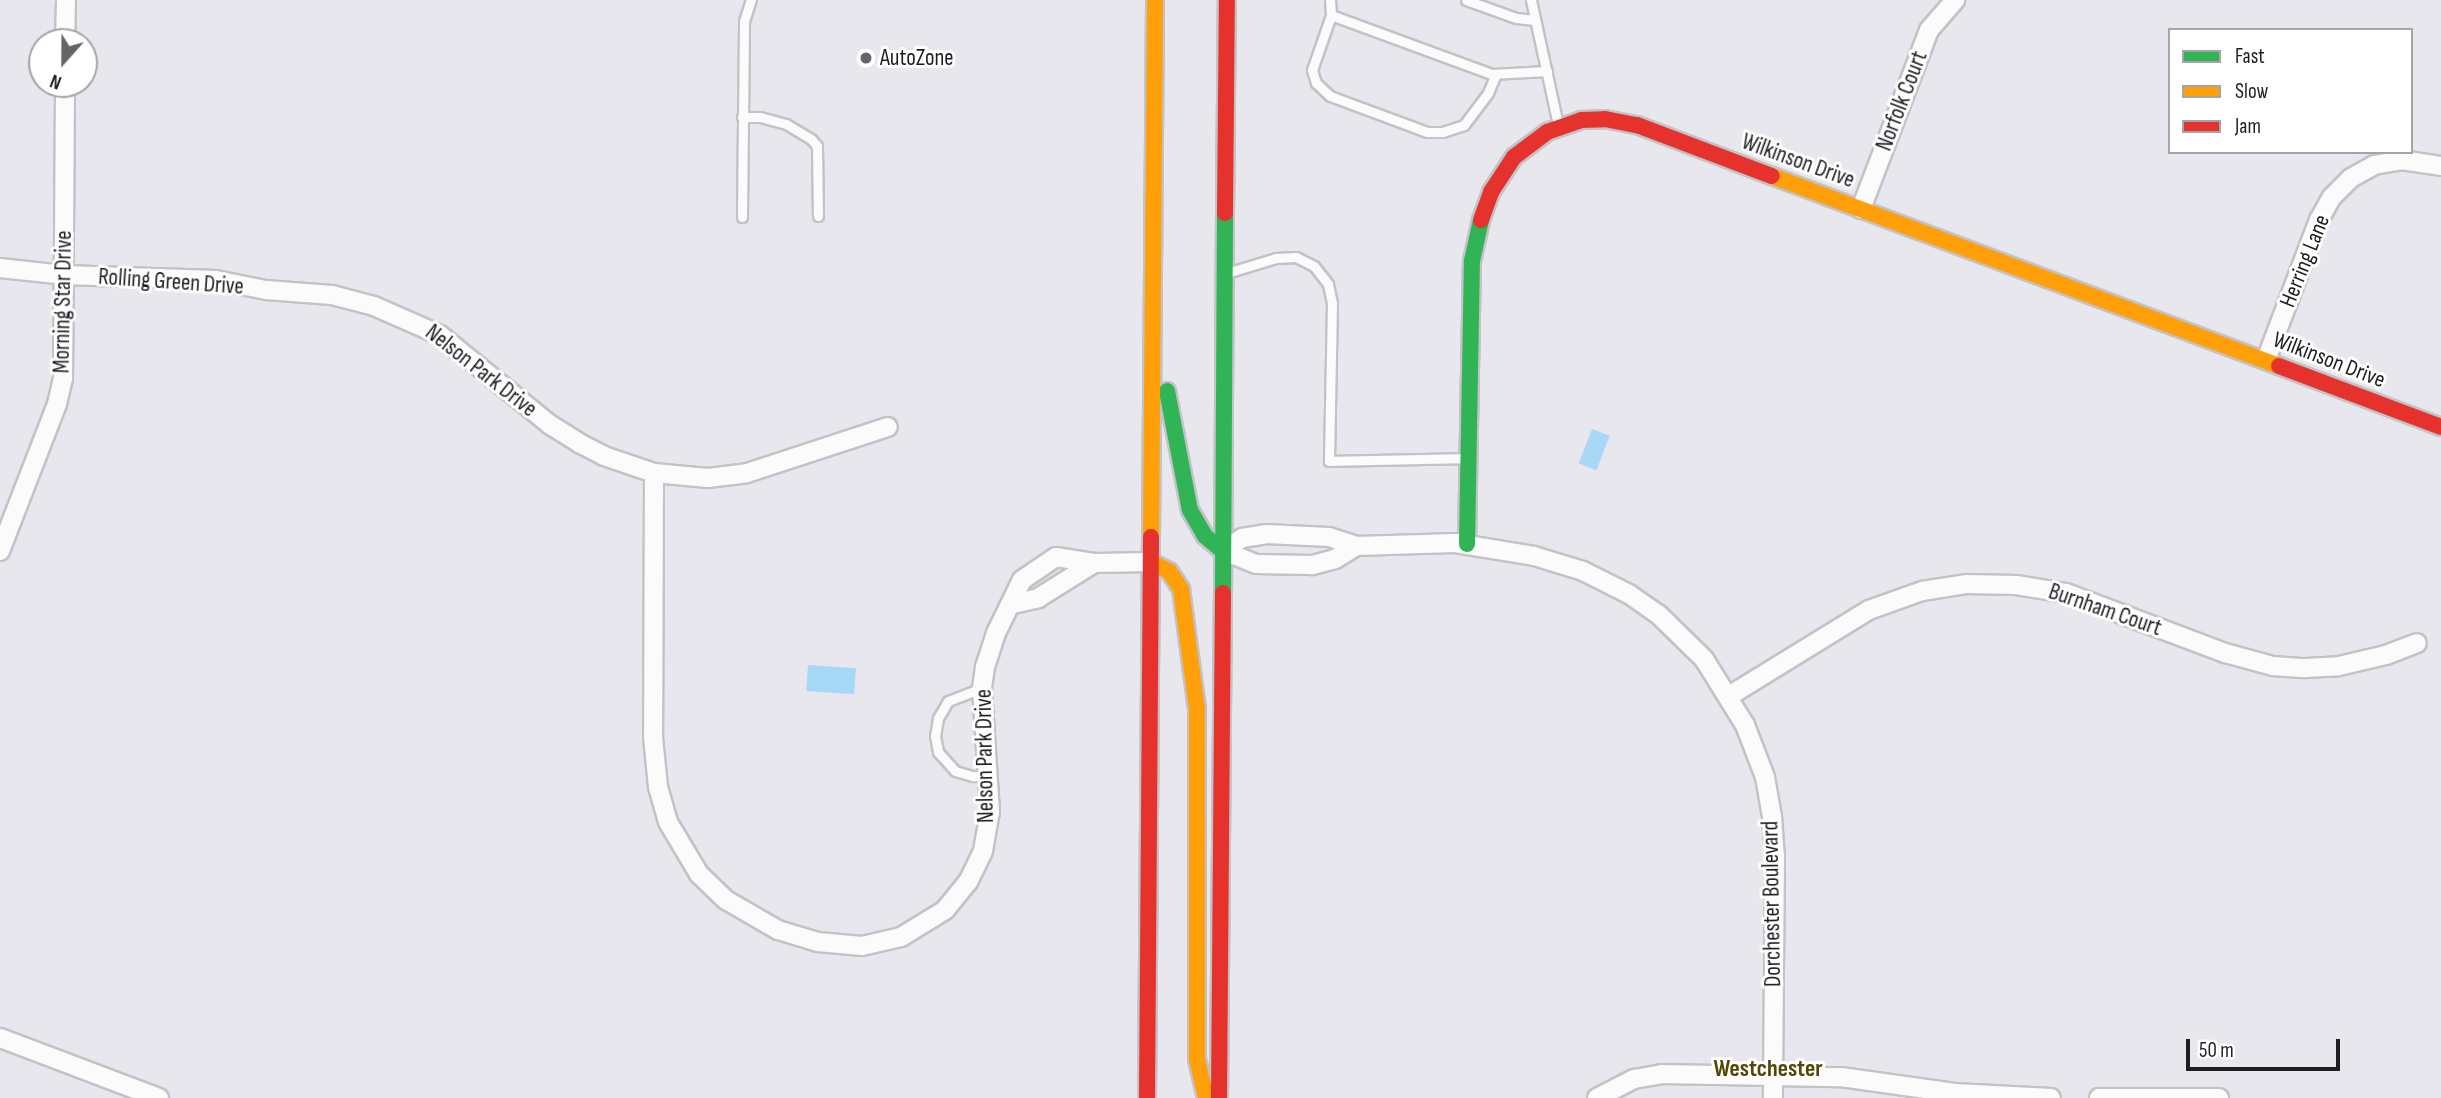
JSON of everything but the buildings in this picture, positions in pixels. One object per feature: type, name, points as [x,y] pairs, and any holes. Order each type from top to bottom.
[{"type":"main road","points":[[1147,1098],[1155,331],[1155,0]]},
{"type":"main road","points":[[1219,1098],[1227,0]]},
{"type":"main road","name":"Wilkinson Drive","points":[[1467,544],[1472,261],[1476,233],[1491,192],[1506,167],[1536,138],[1559,127],[1592,119],[1637,125],[2441,427]]},
{"type":"main road","points":[[1155,331],[1190,510],[1205,536],[1223,551]]},
{"type":"main road","points":[[1151,562],[1169,570],[1181,589],[1197,709],[1197,1059],[1206,1098]]},
{"type":"street","points":[[65,28],[66,0]]},
{"type":"street","name":"Norfolk Court","points":[[1861,209],[1929,30],[1955,0]]},
{"type":"street","name":"Morning Star Drive","points":[[0,551],[61,391],[64,368],[65,98]]},
{"type":"street","name":"Herring Lane","points":[[2266,360],[2319,220],[2341,186],[2362,170],[2387,162],[2414,160],[2441,166]]},
{"type":"street","name":"Rolling Green Drive","points":[[0,268],[64,275],[208,279],[266,290],[300,292]]},
{"type":"street","name":"Nelson Park Drive","points":[[300,292],[346,298],[389,311],[428,328],[464,352],[564,434],[604,456],[654,473],[708,478],[747,472],[888,427]]},
{"type":"street","name":"Nelson Park Drive","points":[[654,473],[653,737],[658,787],[676,839],[699,874],[712,888],[760,922],[798,937],[862,946],[901,937],[945,910],[976,867],[988,832],[988,776],[982,688],[990,649],[1022,580],[1056,557],[1094,562]]},
{"type":"street","name":"Dorchester Boulevard","points":[[1223,551],[1242,538],[1266,534],[1329,537],[1356,546],[1433,542],[1467,544],[1567,565],[1629,594],[1689,643],[1730,696],[1759,760],[1772,816],[1775,855],[1773,1098]]},
{"type":"street","points":[[1223,551],[1255,564],[1312,565],[1335,559],[1356,546]]},
{"type":"street","points":[[1013,604],[1038,598],[1094,562],[1151,562]]},
{"type":"street","name":"Burnham Court","points":[[1730,696],[1869,610],[1922,591],[1967,584],[2017,585],[2066,593],[2225,653],[2273,666],[2339,666],[2386,655],[2417,643]]},
{"type":"street","points":[[0,1038],[159,1098]]},
{"type":"street","points":[[1597,1098],[1634,1079],[1661,1074],[1858,1078],[1955,1093],[2051,1098]]},
{"type":"street","points":[[2099,1098],[2219,1098]]},
{"type":"lane","points":[[742,218],[744,21],[751,0]]},
{"type":"lane","points":[[1330,0],[1331,15],[1312,70],[1316,83],[1330,96],[1427,132],[1443,132],[1464,125],[1488,93],[1496,74]]},
{"type":"lane","points":[[1466,0],[1517,18],[1535,20]]},
{"type":"lane","points":[[1531,0],[1559,127]]},
{"type":"lane","points":[[1331,15],[1496,74],[1547,71]]},
{"type":"lane","points":[[742,117],[760,117],[786,124],[811,139],[817,146],[818,216]]},
{"type":"lane","points":[[1225,274],[1276,258],[1296,257],[1314,266],[1328,284],[1332,303],[1329,461],[1468,458]]},
{"type":"lane","points":[[982,688],[948,701],[938,718],[935,736],[943,760],[955,771],[973,776],[988,776]]},
{"type":"water","points":[[1592,429],[1610,436],[1596,470],[1579,464]]},
{"type":"water","points":[[808,665],[856,668],[854,694],[806,691]]},
{"type":"traffic: fast","points":[[1223,593],[1225,213]]},
{"type":"traffic: fast","points":[[1467,544],[1472,261],[1481,220]]},
{"type":"traffic: fast","points":[[1167,391],[1190,510],[1205,536],[1223,551]]},
{"type":"traffic: slow","points":[[1151,537],[1155,0]]},
{"type":"traffic: slow","points":[[1772,176],[2279,366]]},
{"type":"traffic: slow","points":[[1151,562],[1169,571],[1181,589],[1197,709],[1197,1059],[1206,1098]]},
{"type":"traffic: jam","points":[[1225,213],[1227,0]]},
{"type":"traffic: jam","points":[[1481,220],[1491,192],[1514,157],[1547,132],[1581,120],[1605,119],[1637,125],[1772,176]]},
{"type":"traffic: jam","points":[[2279,366],[2441,427]]},
{"type":"traffic: jam","points":[[1147,1098],[1151,537]]},
{"type":"traffic: jam","points":[[1219,1098],[1223,593]]},
{"type":"place","name":"AutoZone","points":[[866,58]]},
{"type":"district","name":"Westchester","points":[[1768,1069]]}]
